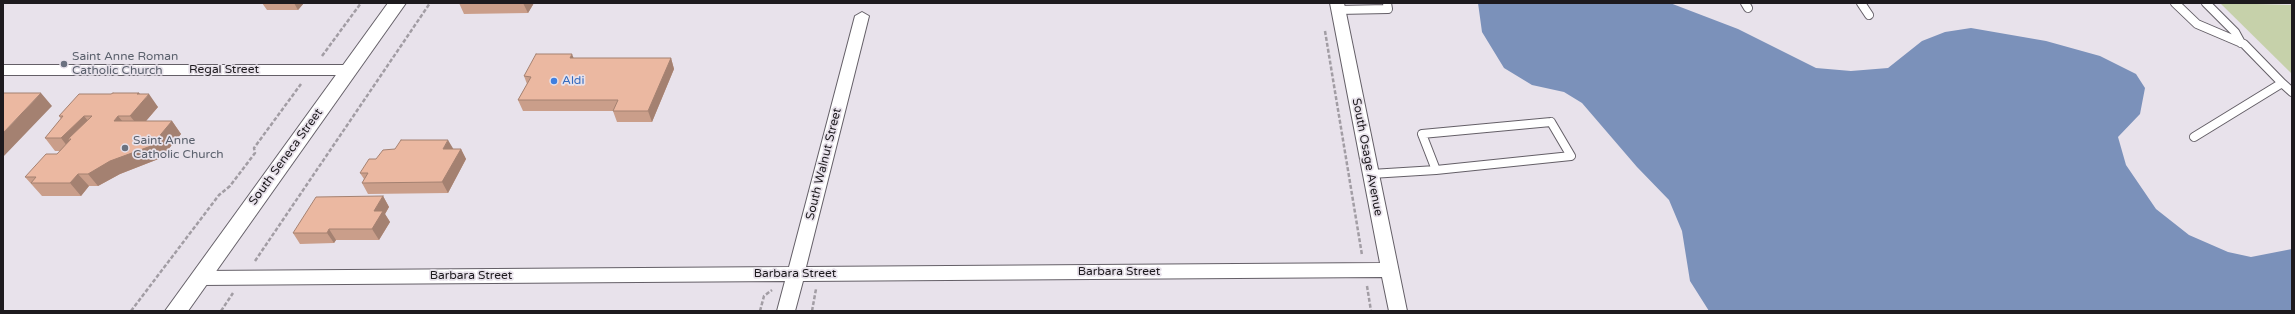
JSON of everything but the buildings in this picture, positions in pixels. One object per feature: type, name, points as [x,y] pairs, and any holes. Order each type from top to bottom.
[{"type":"street","name":"South Seneca Street","points":[[176,311],[397,3]]},
{"type":"street","name":"South Osage Avenue","points":[[1337,6],[1398,311]]},
{"type":"street","name":"South Walnut Street","points":[[786,311],[862,16]]},
{"type":"street","name":"Regal Street","points":[[3,70],[349,70]]},
{"type":"street","name":"Barbara Street","points":[[200,278],[1390,270]]},
{"type":"lane","points":[[1337,6],[1388,9],[1387,3]]},
{"type":"lane","points":[[1861,3],[1869,15]]},
{"type":"lane","points":[[2175,3],[2197,24],[2241,43]]},
{"type":"lane","points":[[2206,3],[2235,32],[2241,43],[2292,92]]},
{"type":"lane","points":[[2194,137],[2282,83]]},
{"type":"lane","points":[[1371,174],[1436,170],[1572,156],[1551,122],[1422,134],[1436,170]]},
{"type":"path","points":[[131,311],[219,195],[230,186],[255,153],[254,148],[361,3]]},
{"type":"path","points":[[221,311],[430,3]]},
{"type":"path","points":[[1323,24],[1371,311]]},
{"type":"green space","points":[[2220,3],[2292,5],[2292,74]]},
{"type":"water","points":[[1478,3],[1670,3],[1738,29],[1816,68],[1851,71],[1888,68],[1922,41],[1945,32],[1971,28],[2046,41],[2100,56],[2136,74],[2145,88],[2140,114],[2118,137],[2126,165],[2156,209],[2189,235],[2228,252],[2251,257],[2292,249],[2292,311],[1709,311],[1690,281],[1682,231],[1669,200],[1637,167],[1582,103],[1564,92],[1532,85],[1504,68],[1482,32]]},
{"type":"place","name":"Saint Anne Roman Catholic Church","points":[[64,64]]},
{"type":"place","name":"Aldi","points":[[554,81]]},
{"type":"place","name":"Saint Anne Catholic Church","points":[[125,148]]}]
